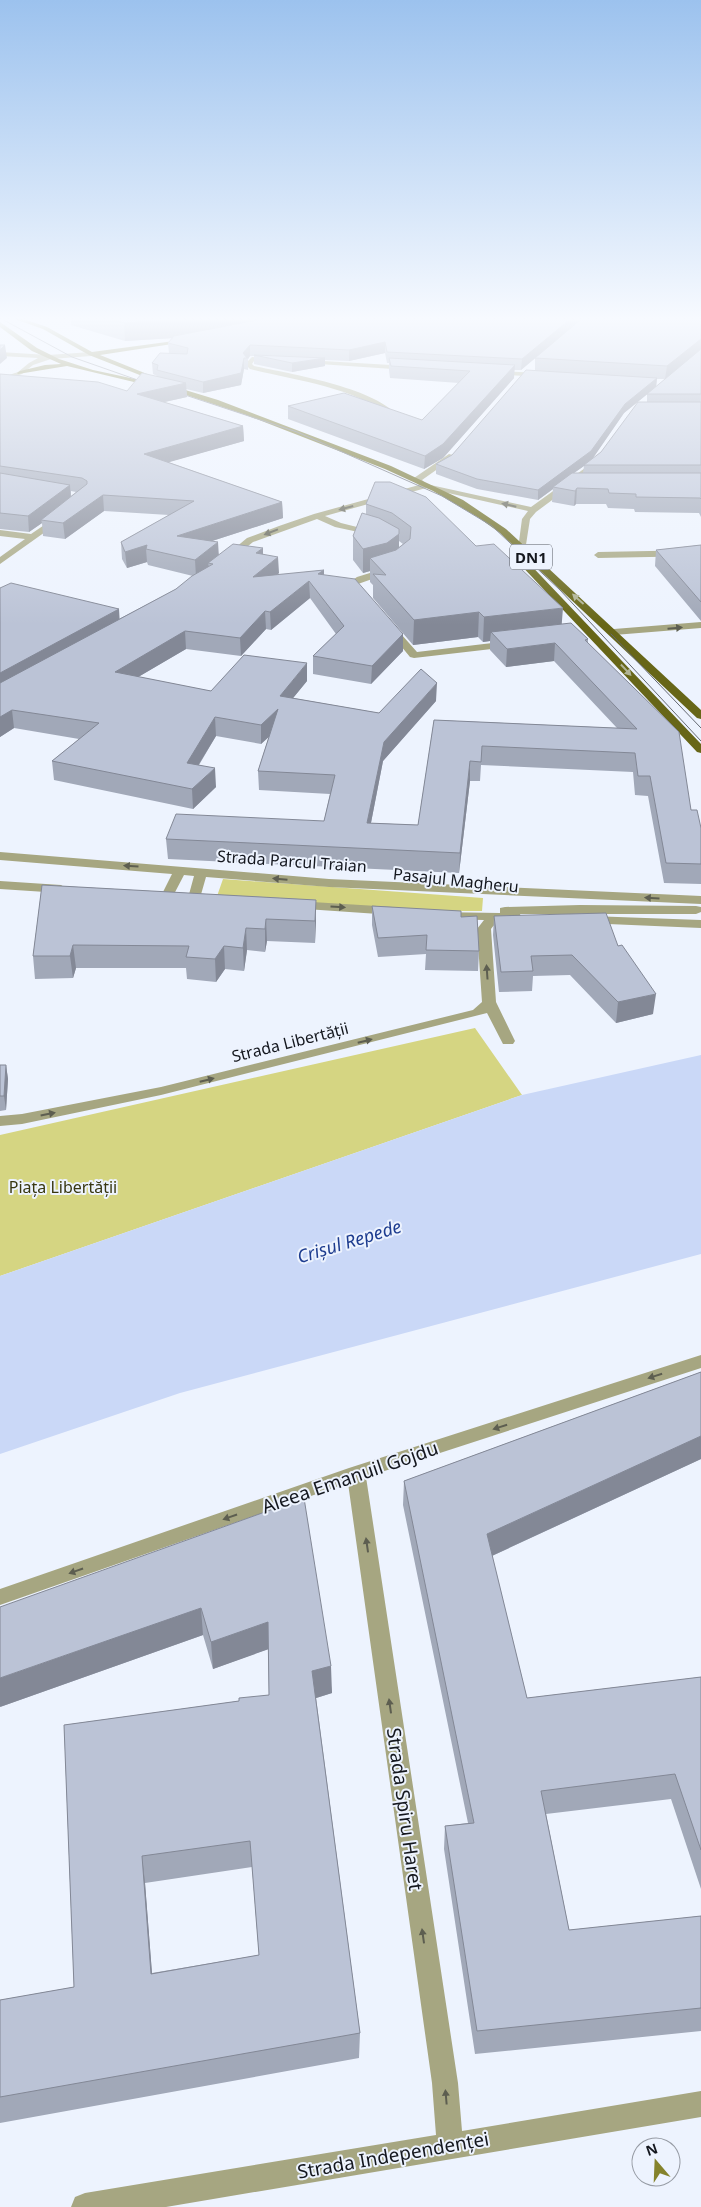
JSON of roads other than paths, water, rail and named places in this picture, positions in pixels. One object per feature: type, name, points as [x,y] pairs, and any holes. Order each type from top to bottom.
[{"type":"main road","name":"DN1","points":[[263,419],[449,495],[490,521],[614,632],[701,716]]},
{"type":"main road","name":"DN1","points":[[441,493],[443,499],[499,539],[593,634],[701,750]]},
{"type":"street","points":[[460,446],[447,461],[417,480],[424,485],[533,510]]},
{"type":"street","points":[[522,549],[526,519],[533,510],[595,464],[604,449]]},
{"type":"street","points":[[567,484],[586,484]]},
{"type":"street","points":[[219,565],[250,540],[317,516],[424,485]]},
{"type":"street","points":[[0,561],[68,511]]},
{"type":"street","points":[[317,516],[338,525],[382,537]]},
{"type":"street","points":[[0,533],[33,537]]},
{"type":"street","points":[[598,555],[701,552]]},
{"type":"street","points":[[369,601],[352,584],[360,579],[394,567]]},
{"type":"street","points":[[382,617],[414,655],[518,643]]},
{"type":"street","points":[[614,632],[701,626]]},
{"type":"street","points":[[574,636],[593,634]]},
{"type":"street","name":"Strada Parcul Traian","points":[[0,856],[329,883],[701,900]]},
{"type":"street","points":[[180,870],[162,896],[208,899]]},
{"type":"street","points":[[194,898],[201,872]]},
{"type":"street","name":"Pasajul Magheru","points":[[329,883],[580,908]]},
{"type":"street","points":[[0,885],[79,891]]},
{"type":"street","points":[[283,904],[408,912]]},
{"type":"street","name":"Pasajul Magheru","points":[[500,917],[425,913],[513,912],[580,908],[701,910]]},
{"type":"street","points":[[508,1041],[489,1002],[484,929],[489,922],[500,917],[701,924]]},
{"type":"street","name":"Strada Libertății","points":[[0,1121],[22,1119],[161,1091],[451,1021],[478,1013],[484,1010],[489,1002]]},
{"type":"street","name":"Aleea Emanuil Gojdu","points":[[0,1597],[356,1474],[701,1361]]},
{"type":"street","name":"Strada Spiru Haret","points":[[356,1474],[442,2064],[450,2146]]},
{"type":"street","name":"Strada Independenței","points":[[85,2207],[701,2104]]},
{"type":"water","name":"Crișul Repede","points":[[701,1055],[701,1254],[180,1393],[0,1454],[0,1276],[522,1095]]},
{"type":"tram line","points":[[258,419],[297,432],[442,496],[492,526],[560,590],[701,741]]},
{"type":"tram line","points":[[611,634],[701,728]]},
{"type":"park label","name":"Piața Libertății","points":[[63,1187]]}]
